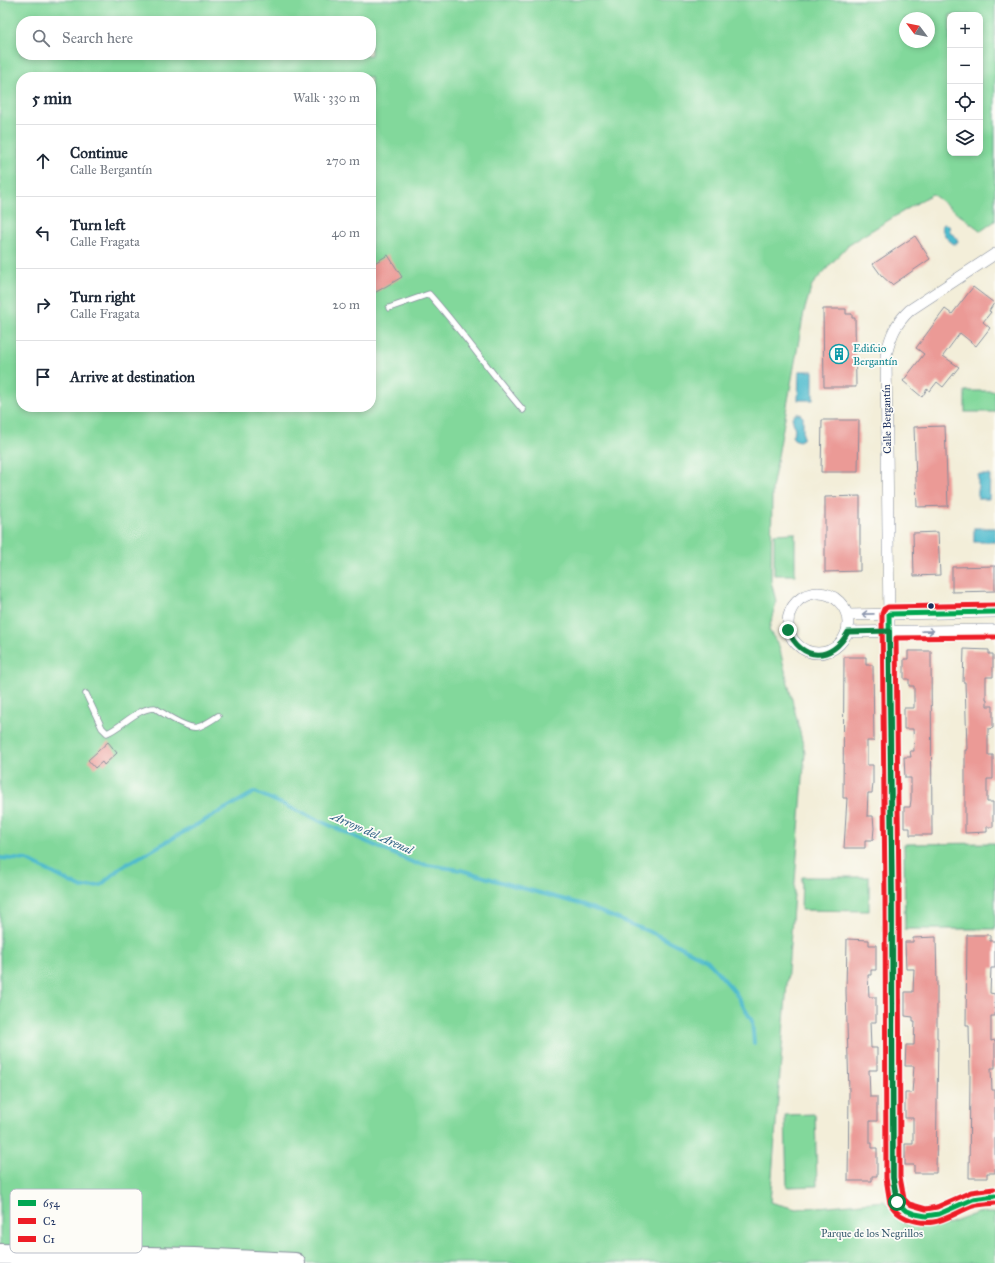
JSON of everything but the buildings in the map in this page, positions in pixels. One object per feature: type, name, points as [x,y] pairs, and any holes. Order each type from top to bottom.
[{"type":"highway","points":[[0,1254],[194,1258],[295,1263]]},
{"type":"street","name":"Calle Bergantín","points":[[889,631],[886,355],[890,336],[899,320],[910,310],[995,254]]},
{"type":"street","points":[[816,593],[827,594],[836,598],[848,615],[848,632],[842,642],[834,650],[823,654],[811,653],[800,649],[792,640],[788,630],[788,618],[791,608],[798,600],[806,595],[816,593]]},
{"type":"street","points":[[848,615],[995,612]]},
{"type":"street","points":[[848,632],[995,630]]},
{"type":"street","points":[[889,631],[893,1178],[897,1202],[905,1210],[926,1216],[939,1214],[972,1199],[995,1196]]},
{"type":"lane","points":[[389,308],[429,294],[499,383],[523,410]]},
{"type":"lane","points":[[86,694],[102,728],[107,733],[133,716],[150,708],[155,708],[193,728],[198,727],[218,716]]},
{"type":"green space","name":"Parque de los Negrillos","points":[[0,0],[995,0],[995,221],[981,231],[932,194],[849,244],[812,285],[804,312],[772,489],[771,581],[776,601],[769,630],[779,646],[805,753],[770,1202],[796,1209],[884,1201],[906,1224],[921,1227],[942,1226],[978,1213],[995,1213],[995,1263],[0,1263]]},
{"type":"green space","points":[[965,391],[995,391],[995,412],[965,412]]},
{"type":"green space","points":[[795,533],[795,575],[774,575],[774,534]]},
{"type":"green space","points":[[995,843],[995,929],[905,929],[904,844]]},
{"type":"green space","points":[[802,877],[869,877],[869,911],[801,910]]},
{"type":"green space","points":[[815,1114],[817,1186],[787,1187],[785,1115]]},
{"type":"water","points":[[942,225],[949,225],[950,232],[958,241],[956,244],[952,243],[945,236],[942,228]]},
{"type":"water","points":[[799,371],[813,371],[813,400],[798,400]]},
{"type":"water","points":[[796,414],[800,414],[803,417],[803,439],[799,441],[794,439],[792,436],[795,430],[792,417]]},
{"type":"water","points":[[978,475],[990,475],[989,499],[978,499]]},
{"type":"water","points":[[974,528],[995,528],[995,542],[974,542]]},
{"type":"waterway","name":"Arroyo del Arenal","points":[[0,858],[27,860],[82,888],[101,885],[120,868],[255,792],[414,863],[461,870],[584,905],[657,935],[707,960],[735,992],[752,1021],[754,1043]]},
{"type":"transit line","name":"C2","points":[[995,605],[888,607],[884,609],[882,614],[886,1178],[890,1203],[896,1212],[903,1217],[925,1223],[941,1220],[973,1206],[995,1203]]},
{"type":"transit line","name":"654","points":[[995,612],[889,614],[893,1178],[897,1202],[905,1210],[926,1216],[939,1214],[973,1199],[995,1196]]},
{"type":"transit line","name":"C1","points":[[994,1189],[971,1192],[937,1207],[926,1209],[909,1204],[904,1199],[900,1177],[896,638],[995,637]]},
{"type":"place","name":"Edifcio Bergantín","points":[[839,354]]},
{"type":"route","points":[[788,630],[792,640],[800,649],[811,653],[823,654],[834,650],[842,642],[848,632],[889,631],[893,1178],[897,1202]]}]
